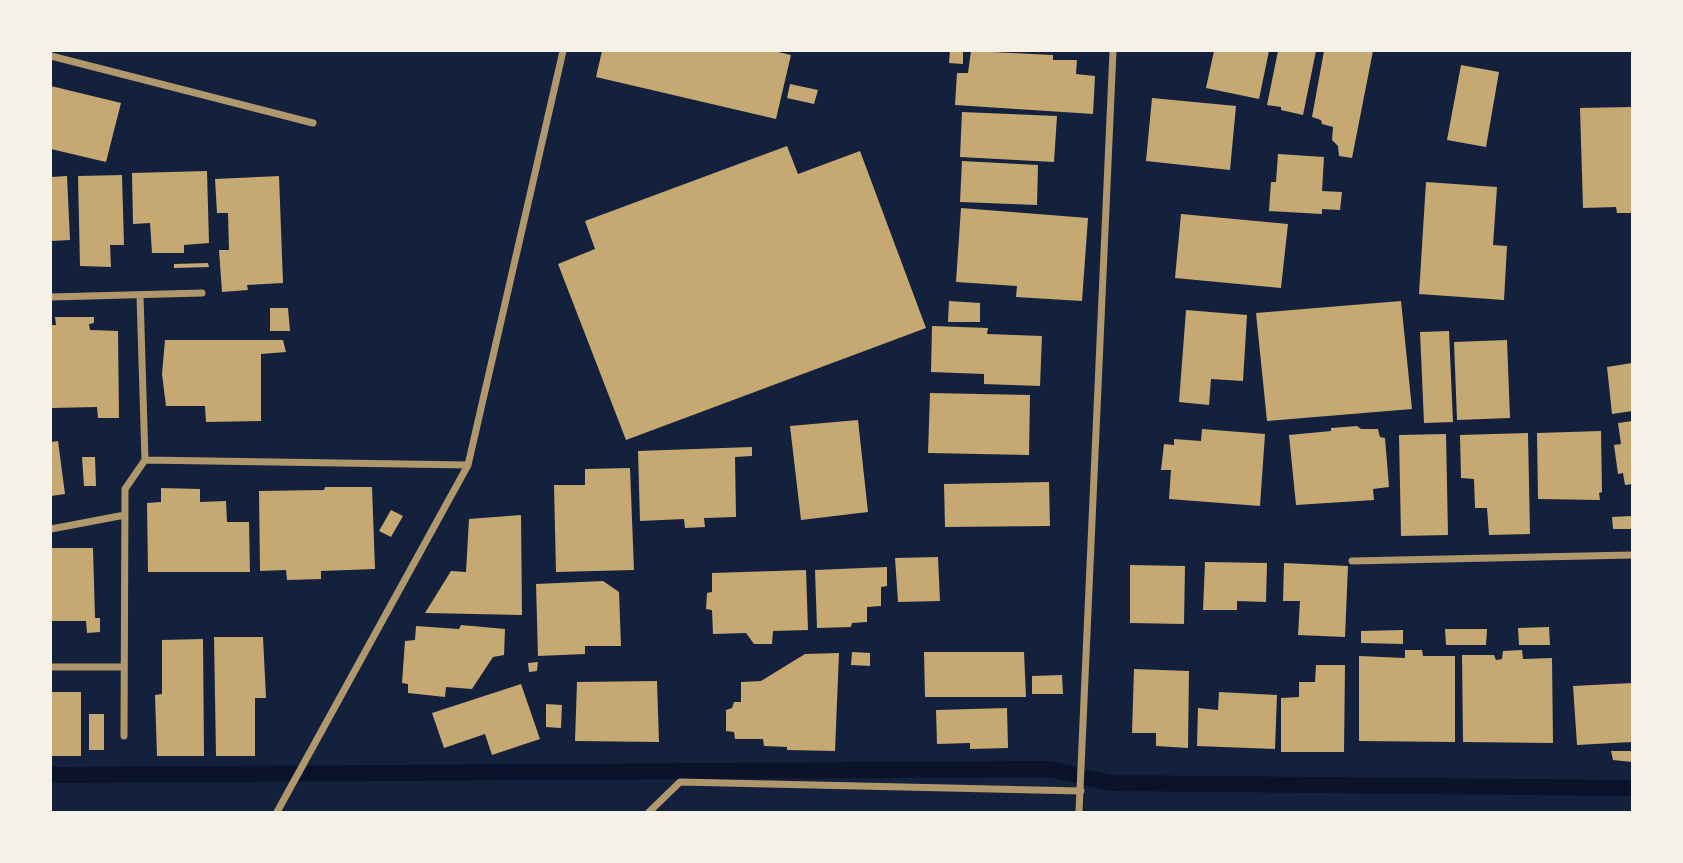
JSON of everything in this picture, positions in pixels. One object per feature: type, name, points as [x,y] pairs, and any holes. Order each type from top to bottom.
[{"type":"street","points":[[277,812],[468,465],[563,51]]},
{"type":"street","points":[[1080,812],[1113,51]]},
{"type":"street","points":[[51,56],[313,123]]},
{"type":"street","points":[[51,297],[202,293]]},
{"type":"street","points":[[124,736],[125,489],[145,460],[140,295]]},
{"type":"street","points":[[145,460],[468,465]]},
{"type":"street","points":[[51,529],[125,515]]},
{"type":"street","points":[[1352,561],[1632,555]]},
{"type":"street","points":[[51,667],[124,667]]},
{"type":"street","points":[[649,812],[680,782],[1081,791]]},
{"type":"building","points":[[602,51],[774,51],[791,55],[776,119],[596,77]]},
{"type":"building","points":[[950,51],[963,51],[963,64],[949,63]]},
{"type":"building","points":[[971,51],[1053,55],[1053,60],[1077,60],[1076,74],[1095,76],[1093,114],[955,105],[957,73],[968,73]]},
{"type":"building","points":[[1214,51],[1269,51],[1259,99],[1206,88]]},
{"type":"building","points":[[1278,51],[1316,51],[1303,115],[1267,105]]},
{"type":"building","points":[[1324,51],[1373,51],[1352,158],[1339,156],[1338,146],[1332,140],[1333,127],[1312,117]]},
{"type":"building","points":[[1461,65],[1499,72],[1486,147],[1447,140]]},
{"type":"building","points":[[790,84],[818,90],[814,104],[787,98]]},
{"type":"building","points":[[51,86],[121,103],[106,162],[51,149]]},
{"type":"building","points":[[1152,98],[1236,106],[1230,170],[1146,161]]},
{"type":"building","points":[[1632,107],[1632,213],[1617,213],[1616,207],[1583,208],[1580,108]]},
{"type":"building","points":[[962,112],[1057,116],[1054,162],[960,157]]},
{"type":"building","points":[[787,146],[798,174],[860,151],[926,328],[626,440],[558,264],[595,249],[585,221]]},
{"type":"building","points":[[1278,154],[1324,157],[1322,191],[1342,192],[1340,210],[1322,209],[1322,214],[1269,211],[1271,182],[1276,182]]},
{"type":"building","points":[[962,161],[1038,165],[1037,205],[960,202]]},
{"type":"building","points":[[207,171],[209,243],[184,245],[184,253],[152,253],[150,223],[133,224],[132,173]]},
{"type":"building","points":[[122,175],[124,245],[110,245],[111,267],[80,266],[78,176]]},
{"type":"building","points":[[67,176],[70,240],[51,241],[51,177]]},
{"type":"building","points":[[279,176],[283,283],[247,285],[248,290],[222,292],[219,250],[229,250],[228,213],[217,213],[215,179]]},
{"type":"building","points":[[1426,182],[1497,187],[1493,245],[1507,246],[1504,300],[1419,294]]},
{"type":"building","points":[[961,208],[1088,218],[1082,301],[1016,297],[1017,286],[956,282]]},
{"type":"building","points":[[1181,214],[1288,224],[1281,288],[1175,278]]},
{"type":"building","points":[[208,263],[209,267],[174,268],[174,264]]},
{"type":"building","points":[[949,301],[980,303],[980,322],[948,322]]},
{"type":"building","points":[[1401,301],[1412,409],[1267,421],[1256,313]]},
{"type":"building","points":[[270,308],[288,308],[290,331],[270,331]]},
{"type":"building","points":[[1186,310],[1247,315],[1243,381],[1211,379],[1209,405],[1179,402]]},
{"type":"building","points":[[55,317],[94,317],[94,323],[89,324],[90,330],[118,331],[119,418],[98,418],[97,407],[51,408],[51,325],[56,325]]},
{"type":"building","points":[[932,326],[988,328],[987,334],[1042,336],[1040,386],[984,384],[984,374],[931,372]]},
{"type":"building","points":[[1449,331],[1453,422],[1424,423],[1420,332]]},
{"type":"building","points":[[165,340],[283,340],[286,352],[261,354],[261,421],[206,422],[205,406],[166,406],[162,374]]},
{"type":"building","points":[[1507,340],[1510,418],[1457,420],[1454,342]]},
{"type":"building","points":[[1632,363],[1632,411],[1612,414],[1607,367]]},
{"type":"building","points":[[930,393],[1030,395],[1029,455],[928,453]]},
{"type":"building","points":[[858,420],[868,512],[801,520],[790,426]]},
{"type":"building","points":[[1632,421],[1632,484],[1625,485],[1623,473],[1618,474],[1614,445],[1621,444],[1618,423]]},
{"type":"building","points":[[1357,426],[1361,429],[1378,429],[1380,437],[1385,438],[1389,487],[1373,489],[1374,500],[1296,505],[1289,435]]},
{"type":"building","points":[[1202,429],[1265,434],[1260,506],[1169,499],[1171,470],[1161,470],[1164,444],[1174,445],[1174,439],[1201,441]]},
{"type":"building","points":[[1601,431],[1600,500],[1538,499],[1537,433]]},
{"type":"building","points":[[1528,433],[1530,534],[1489,535],[1487,508],[1475,508],[1474,479],[1461,478],[1460,435]]},
{"type":"building","points":[[1446,434],[1448,535],[1401,536],[1399,435]]},
{"type":"building","points":[[58,441],[65,494],[51,496],[51,442]]},
{"type":"building","points":[[752,447],[752,456],[735,457],[736,517],[704,518],[705,527],[685,528],[684,519],[640,521],[638,451]]},
{"type":"building","points":[[82,457],[95,457],[96,486],[84,486]]},
{"type":"building","points":[[630,468],[634,570],[556,572],[554,485],[585,485],[585,469]]},
{"type":"building","points":[[1049,482],[1050,526],[945,527],[944,484]]},
{"type":"building","points":[[325,487],[372,487],[375,569],[321,571],[321,579],[287,580],[286,570],[260,571],[259,491],[324,490]]},
{"type":"building","points":[[161,488],[200,489],[200,502],[226,501],[227,522],[249,522],[250,572],[148,572],[147,503],[161,502]]},
{"type":"building","points":[[391,510],[403,516],[391,537],[379,531]]},
{"type":"building","points":[[521,515],[522,615],[425,613],[451,571],[466,572],[469,519]]},
{"type":"building","points":[[1632,516],[1632,529],[1613,529],[1612,517]]},
{"type":"building","points":[[51,548],[93,548],[95,618],[100,618],[100,632],[87,633],[86,621],[51,621]]},
{"type":"building","points":[[938,557],[940,601],[898,602],[895,558]]},
{"type":"building","points":[[1205,562],[1267,563],[1266,602],[1237,601],[1237,610],[1203,610]]},
{"type":"building","points":[[1284,563],[1348,566],[1345,637],[1298,635],[1300,601],[1283,601]]},
{"type":"building","points":[[1130,565],[1185,566],[1184,624],[1130,623]]},
{"type":"building","points":[[887,567],[887,586],[881,587],[881,606],[867,607],[867,622],[852,623],[851,627],[817,628],[815,570]]},
{"type":"building","points":[[806,570],[808,630],[773,631],[772,644],[754,644],[746,633],[713,634],[712,610],[706,609],[707,593],[712,592],[712,573]]},
{"type":"building","points":[[603,581],[619,592],[621,646],[585,646],[585,654],[538,656],[536,584]]},
{"type":"building","points":[[461,625],[505,629],[504,655],[493,657],[472,689],[446,687],[445,697],[408,693],[408,684],[402,683],[405,641],[415,640],[416,626],[459,629]]},
{"type":"building","points":[[1549,627],[1550,645],[1519,645],[1518,628]]},
{"type":"building","points":[[1445,629],[1487,629],[1486,645],[1446,645]]},
{"type":"building","points":[[1403,630],[1403,644],[1361,643],[1361,631]]},
{"type":"building","points":[[214,637],[263,637],[266,698],[255,698],[255,756],[216,756]]},
{"type":"building","points":[[203,639],[204,756],[157,756],[155,695],[162,694],[162,640]]},
{"type":"building","points":[[1405,650],[1422,650],[1423,656],[1455,656],[1455,742],[1359,741],[1359,656],[1405,658]]},
{"type":"building","points":[[1522,650],[1523,659],[1552,658],[1553,743],[1463,742],[1462,655],[1494,655],[1496,660],[1502,659],[1503,651]]},
{"type":"building","points":[[852,652],[870,653],[870,666],[851,665]]},
{"type":"building","points":[[924,652],[1024,652],[1026,697],[925,697]]},
{"type":"building","points":[[839,653],[835,751],[787,750],[787,747],[764,746],[763,739],[735,739],[734,732],[726,731],[726,710],[732,708],[734,702],[741,702],[741,682],[761,681],[805,654]]},
{"type":"building","points":[[538,662],[537,671],[529,672],[528,663]]},
{"type":"building","points":[[1316,665],[1345,665],[1344,752],[1281,752],[1281,698],[1299,697],[1299,682],[1315,682]]},
{"type":"building","points":[[1134,669],[1189,671],[1188,748],[1156,746],[1156,733],[1132,733]]},
{"type":"building","points":[[1062,675],[1063,694],[1032,694],[1032,676]]},
{"type":"building","points":[[657,681],[659,742],[575,741],[577,682]]},
{"type":"building","points":[[1632,683],[1632,742],[1577,745],[1573,686]]},
{"type":"building","points":[[521,684],[540,739],[492,755],[485,734],[444,748],[432,713]]},
{"type":"building","points":[[51,692],[81,692],[81,756],[51,756]]},
{"type":"building","points":[[1219,692],[1277,695],[1275,749],[1197,746],[1198,708],[1218,710]]},
{"type":"building","points":[[546,704],[562,705],[561,728],[546,727]]},
{"type":"building","points":[[1007,708],[1008,748],[970,749],[970,743],[937,744],[936,710]]},
{"type":"building","points":[[89,714],[104,714],[104,750],[89,750]]},
{"type":"building","points":[[1611,751],[1632,751],[1632,762],[1613,760]]},
{"type":"waterway","points":[[51,775],[1049,769],[1111,783],[1632,788]]}]
